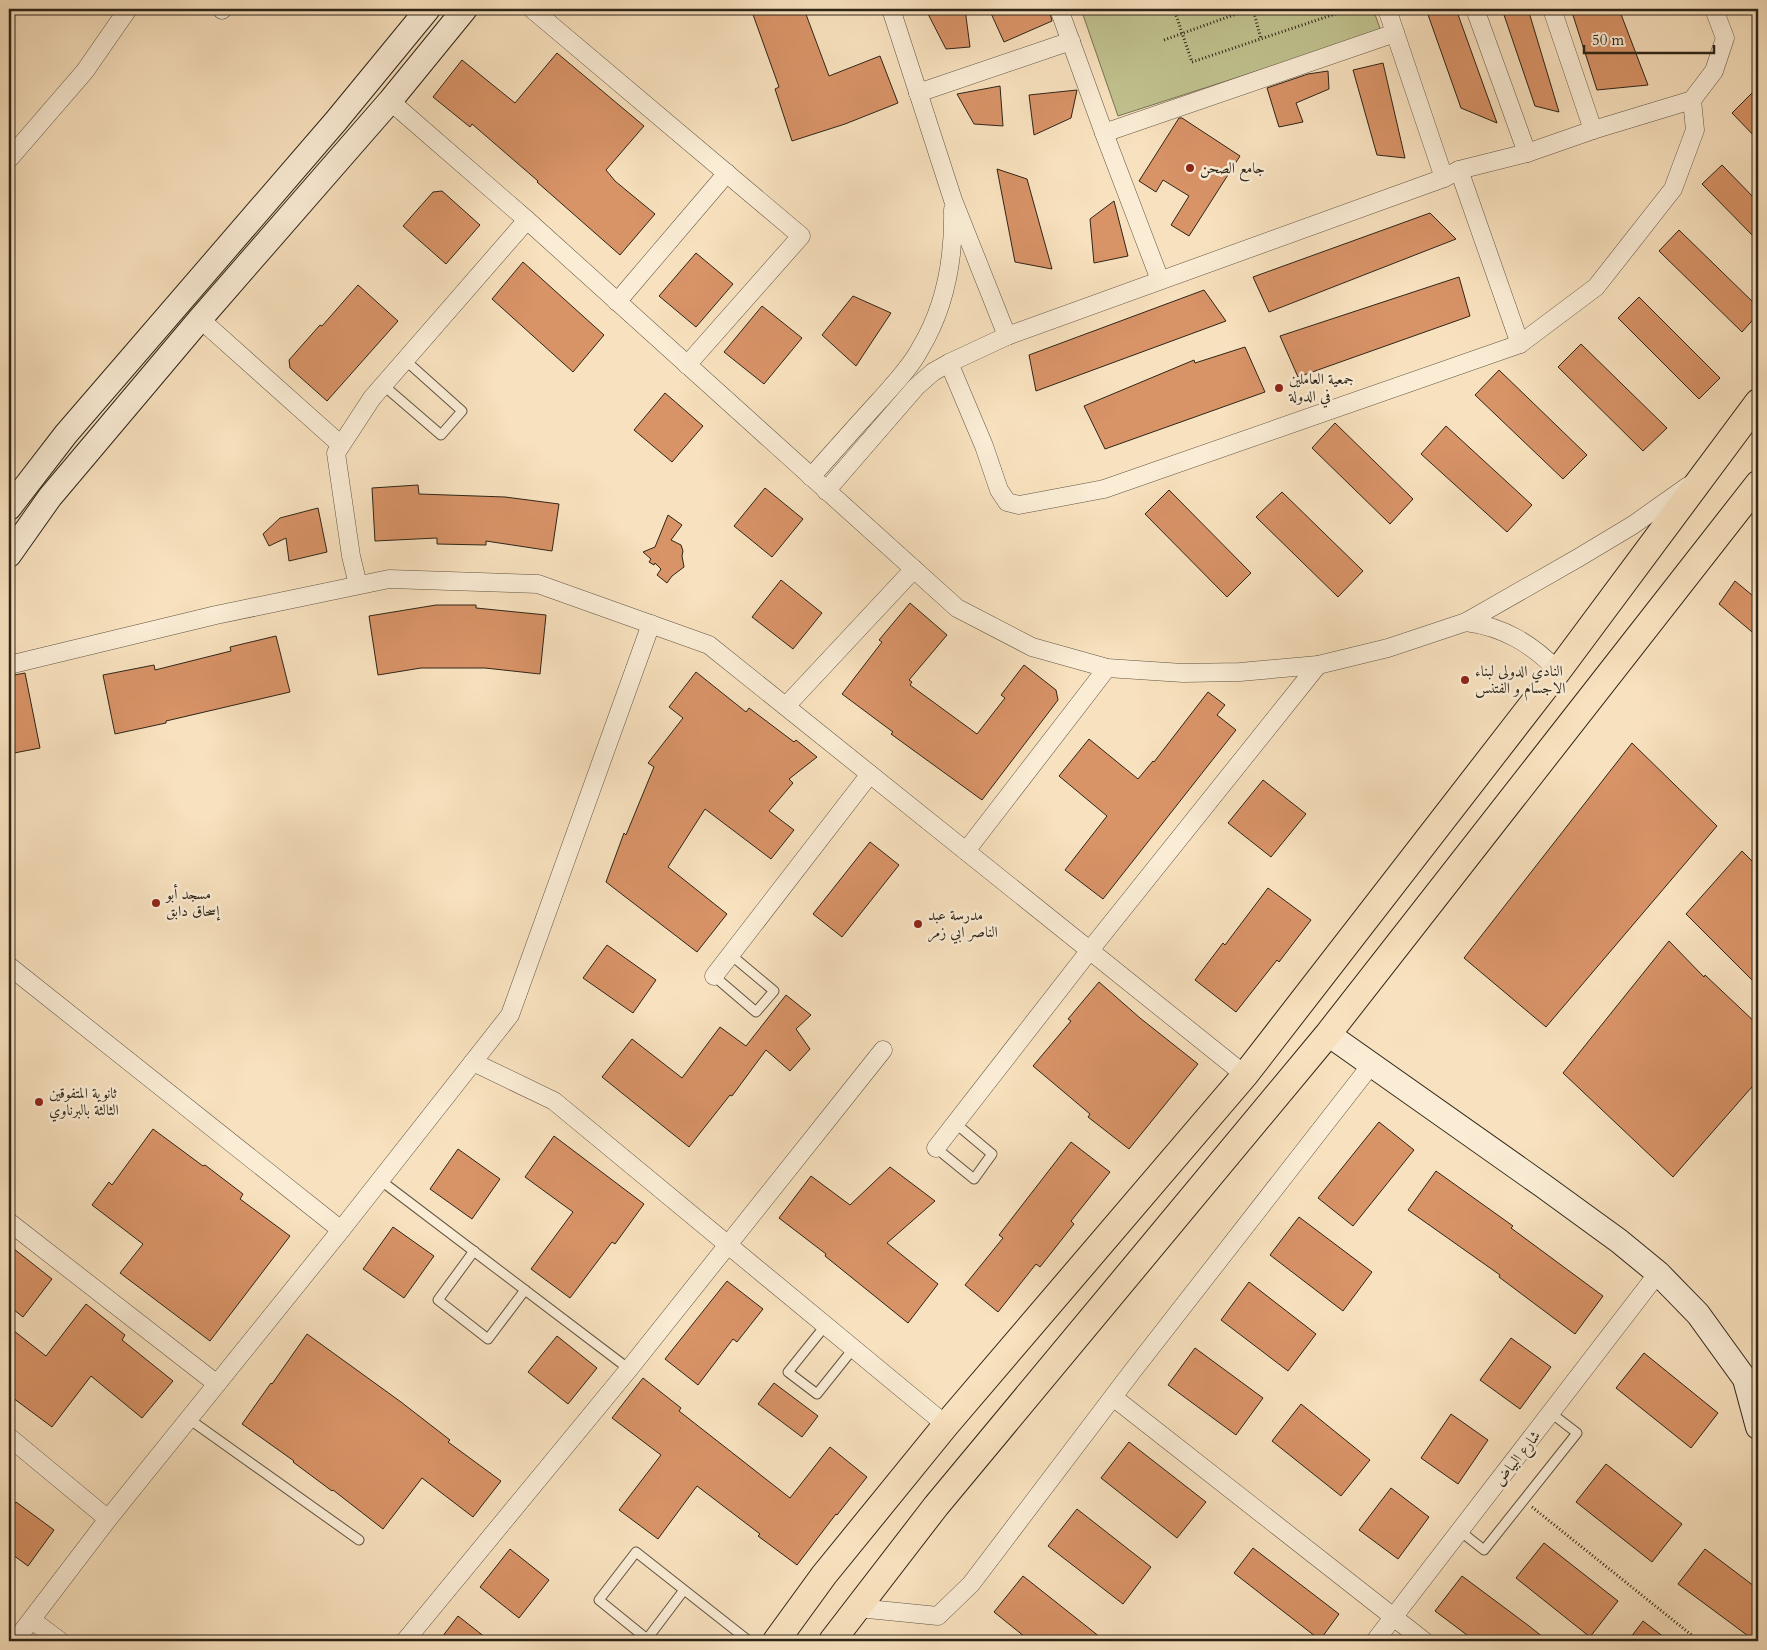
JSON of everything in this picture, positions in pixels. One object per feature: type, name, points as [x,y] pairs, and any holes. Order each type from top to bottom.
[{"type":"main road","points":[[9,508],[66,434],[336,121],[428,9]]},
{"type":"main road","points":[[9,555],[50,497],[200,319],[390,101],[465,9]]},
{"type":"main road","points":[[776,1641],[824,1575],[946,1425],[1245,1075],[1558,671],[1758,402]]},
{"type":"main road","points":[[832,1641],[936,1506],[1328,1034],[1758,484]]},
{"type":"main road","points":[[1328,1034],[1550,1191],[1658,1273],[1698,1314],[1744,1379],[1758,1427]]},
{"type":"street","points":[[9,159],[85,71],[128,9]]},
{"type":"street","points":[[532,9],[801,236],[687,365]]},
{"type":"street","points":[[891,9],[953,200],[1006,336]]},
{"type":"street","points":[[1059,9],[1160,280]]},
{"type":"street","points":[[1387,9],[1395,34],[1520,344]]},
{"type":"street","points":[[1475,9],[1527,153]]},
{"type":"street","points":[[1552,9],[1593,130]]},
{"type":"street","points":[[826,491],[916,387],[933,372],[1006,336],[1452,174],[1527,153],[1593,130],[1692,100],[1714,71],[1725,38],[1714,9]]},
{"type":"street","points":[[1104,133],[1395,34]]},
{"type":"street","points":[[918,93],[1071,41]]},
{"type":"street","points":[[949,363],[984,446],[1000,490],[1007,502],[1019,505],[1104,489],[1520,344],[1596,288],[1674,189],[1695,130],[1692,100]]},
{"type":"street","points":[[390,101],[527,220],[957,608],[1032,647],[1108,668],[1183,673],[1240,672],[1318,666],[1388,648],[1466,622],[1633,525],[1704,475]]},
{"type":"street","points":[[617,302],[727,173]]},
{"type":"street","points":[[811,477],[902,374],[920,350],[944,295],[951,265],[954,235],[953,200]]},
{"type":"street","points":[[358,585],[351,556],[336,452],[372,398],[527,220]]},
{"type":"street","points":[[200,319],[341,445]]},
{"type":"street","points":[[786,706],[914,569]]},
{"type":"street","points":[[9,665],[216,615],[389,579],[538,584],[709,645],[1245,1075]]},
{"type":"street","points":[[1466,622],[1495,628],[1516,637],[1535,649],[1558,671]]},
{"type":"street","points":[[15,1641],[108,1519],[341,1230],[510,1015],[651,624]]},
{"type":"street","points":[[936,1148],[1090,950],[1318,666]]},
{"type":"street","points":[[966,851],[1108,668]]},
{"type":"street","points":[[714,976],[870,774]]},
{"type":"street","points":[[9,966],[341,1230]]},
{"type":"street","points":[[405,1641],[629,1369],[883,1050]]},
{"type":"street","points":[[473,1062],[554,1101],[946,1425]]},
{"type":"street","points":[[858,1608],[938,1616],[972,1584],[1113,1397],[1371,1065]]},
{"type":"street","points":[[9,1222],[216,1384]]},
{"type":"street","name":"شارع البياض","points":[[1375,1641],[1658,1273]]},
{"type":"street","points":[[1113,1397],[1424,1641]]},
{"type":"street","points":[[9,1437],[108,1519]]},
{"type":"street","points":[[32,1620],[60,1641]]},
{"type":"lane","points":[[383,385],[440,435],[462,411],[405,360]]},
{"type":"lane","points":[[714,976],[756,1012],[774,991],[731,955]]},
{"type":"lane","points":[[936,1148],[974,1178],[992,1154],[955,1124]]},
{"type":"lane","points":[[380,1180],[629,1369]]},
{"type":"lane","points":[[474,1251],[438,1300],[488,1339],[525,1290]]},
{"type":"lane","points":[[826,1326],[788,1372],[817,1394],[853,1349]]},
{"type":"lane","points":[[1460,1531],[1484,1550],[1577,1433],[1551,1413]]},
{"type":"lane","points":[[189,1419],[359,1540]]},
{"type":"lane","points":[[684,1590],[647,1639],[599,1600],[636,1552],[749,1641]]},
{"type":"path","points":[[1174,9],[1192,62],[1338,13],[1336,9]]},
{"type":"path","points":[[1164,40],[1252,9],[1261,39]]},
{"type":"path","points":[[1523,1500],[1699,1641]]},
{"type":"green space","points":[[1081,9],[1373,9],[1381,31],[1118,116]]},
{"type":"building","points":[[751,9],[804,9],[829,76],[880,56],[898,103],[845,124],[792,141],[775,89],[779,87]]},
{"type":"building","points":[[953,9],[965,9],[970,47],[946,49],[928,14]]},
{"type":"building","points":[[989,9],[1049,9],[1052,21],[1004,42]]},
{"type":"building","points":[[1426,9],[1456,9],[1497,123],[1461,108]]},
{"type":"building","points":[[1502,9],[1528,9],[1559,112],[1535,106]]},
{"type":"building","points":[[1571,9],[1619,9],[1648,85],[1597,90]]},
{"type":"building","points":[[557,53],[644,126],[606,170],[615,181],[655,214],[620,255],[472,124],[470,127],[433,97],[462,60],[515,103]]},
{"type":"building","points":[[1383,63],[1405,158],[1377,155],[1353,70]]},
{"type":"building","points":[[1328,71],[1329,89],[1296,103],[1303,122],[1279,127],[1267,88],[1308,74]]},
{"type":"building","points":[[1000,86],[1003,126],[974,124],[957,94]]},
{"type":"building","points":[[1758,87],[1758,140],[1732,113]]},
{"type":"building","points":[[1077,90],[1071,118],[1034,135],[1029,95]]},
{"type":"building","name":"جامع الصحن","points":[[1179,118],[1182,118],[1240,156],[1189,236],[1171,225],[1189,196],[1163,180],[1156,192],[1139,181]]},
{"type":"building","points":[[1722,165],[1758,202],[1758,241],[1702,184]]},
{"type":"building","points":[[997,169],[1027,179],[1052,269],[1015,262]]},
{"type":"building","points":[[442,191],[480,225],[446,264],[403,226],[433,192]]},
{"type":"building","points":[[1114,201],[1128,256],[1094,263],[1090,219]]},
{"type":"building","points":[[1430,213],[1456,239],[1269,312],[1253,277]]},
{"type":"building","points":[[1679,230],[1758,307],[1758,314],[1742,332],[1659,251]]},
{"type":"building","points":[[696,253],[733,284],[696,327],[659,296]]},
{"type":"building","points":[[523,262],[604,335],[573,372],[492,299]]},
{"type":"building","points":[[1459,277],[1470,316],[1298,377],[1280,336]]},
{"type":"building","points":[[358,285],[398,321],[327,401],[290,368],[289,360]]},
{"type":"building","points":[[1204,290],[1226,321],[1036,391],[1029,355]]},
{"type":"building","points":[[853,296],[891,313],[856,366],[822,335]]},
{"type":"building","points":[[1639,297],[1720,378],[1699,399],[1618,318]]},
{"type":"building","points":[[762,306],[802,338],[764,384],[724,352]]},
{"type":"building","points":[[1581,344],[1667,428],[1643,451],[1558,367]]},
{"type":"building","points":[[1245,347],[1265,392],[1105,449],[1084,406],[1194,360],[1195,363]]},
{"type":"building","points":[[1499,370],[1587,455],[1563,479],[1475,395]]},
{"type":"building","points":[[665,393],[703,426],[672,462],[634,430]]},
{"type":"building","points":[[1335,423],[1413,499],[1390,524],[1312,448]]},
{"type":"building","points":[[1446,426],[1532,505],[1507,532],[1421,454]]},
{"type":"building","points":[[418,485],[419,494],[505,497],[559,504],[552,551],[486,541],[486,545],[437,544],[437,538],[375,541],[372,488]]},
{"type":"building","points":[[765,488],[803,519],[772,557],[734,526]]},
{"type":"building","points":[[1169,490],[1251,573],[1227,597],[1145,514]]},
{"type":"building","points":[[1282,492],[1363,571],[1338,597],[1256,517]]},
{"type":"building","points":[[318,508],[327,552],[289,561],[286,538],[269,546],[263,534],[280,518]]},
{"type":"building","points":[[668,515],[682,525],[671,540],[681,545],[684,567],[672,576],[667,583],[657,575],[661,569],[655,563],[654,565],[649,562],[651,559],[643,552],[655,547]]},
{"type":"building","points":[[781,580],[822,613],[793,649],[752,617]]},
{"type":"building","points":[[1735,581],[1758,600],[1758,637],[1719,604]]},
{"type":"building","points":[[910,603],[947,635],[909,680],[912,682],[910,685],[977,734],[1005,698],[1001,695],[1024,665],[1056,690],[1058,700],[982,800],[891,734],[893,732],[842,694],[882,642],[879,640]]},
{"type":"building","points":[[436,605],[476,605],[476,608],[546,615],[540,674],[485,668],[421,668],[378,675],[369,616]]},
{"type":"building","points":[[276,636],[290,692],[115,734],[103,675],[154,665],[155,670],[231,651],[230,647]]},
{"type":"building","points":[[696,672],[746,712],[749,708],[794,742],[796,740],[817,757],[789,779],[793,783],[769,811],[794,830],[771,859],[705,809],[668,867],[727,914],[697,952],[606,882],[624,833],[626,835],[654,767],[648,763],[683,718],[669,707]]},
{"type":"building","points":[[25,673],[40,748],[9,754],[9,676]]},
{"type":"building","points":[[1208,692],[1225,705],[1217,715],[1236,730],[1103,899],[1065,870],[1107,816],[1059,776],[1089,739],[1138,779],[1154,762]]},
{"type":"building","points":[[1632,743],[1717,826],[1546,1027],[1464,958]]},
{"type":"building","points":[[1263,780],[1306,814],[1271,857],[1228,823]]},
{"type":"building","points":[[870,842],[899,865],[842,937],[813,914]]},
{"type":"building","points":[[1742,851],[1758,867],[1758,986],[1686,914]]},
{"type":"building","points":[[1268,888],[1311,920],[1279,962],[1277,960],[1236,1012],[1195,980],[1223,943],[1225,945]]},
{"type":"building","points":[[1669,941],[1704,977],[1705,975],[1758,1025],[1758,1080],[1673,1177],[1563,1073]]},
{"type":"building","points":[[607,945],[656,980],[633,1013],[583,978]]},
{"type":"building","points":[[1099,982],[1140,1018],[1198,1064],[1129,1149],[1088,1117],[1090,1114],[1033,1066],[1071,1021],[1068,1019]]},
{"type":"building","points":[[786,995],[811,1015],[796,1029],[810,1049],[790,1071],[766,1050],[732,1096],[730,1095],[689,1147],[602,1077],[632,1039],[682,1078],[720,1027],[746,1046]]},
{"type":"building","points":[[1379,1122],[1414,1150],[1353,1226],[1318,1198]]},
{"type":"building","points":[[153,1129],[243,1194],[240,1199],[290,1236],[210,1341],[120,1273],[143,1244],[92,1205],[109,1182],[112,1185]]},
{"type":"building","points":[[554,1136],[644,1204],[615,1244],[612,1242],[570,1298],[531,1269],[573,1212],[525,1177]]},
{"type":"building","points":[[1071,1142],[1110,1172],[1071,1221],[1074,1224],[1040,1267],[1036,1264],[998,1312],[965,1285],[1003,1238],[999,1235]]},
{"type":"building","points":[[458,1149],[500,1179],[472,1219],[430,1189]]},
{"type":"building","points":[[890,1167],[935,1201],[887,1243],[938,1284],[908,1323],[825,1256],[826,1254],[779,1218],[811,1176],[850,1205]]},
{"type":"building","points":[[1436,1171],[1513,1226],[1511,1228],[1603,1296],[1575,1334],[1499,1277],[1500,1275],[1408,1210]]},
{"type":"building","points":[[1299,1217],[1372,1272],[1343,1311],[1270,1255]]},
{"type":"building","points":[[393,1227],[434,1256],[404,1298],[363,1269]]},
{"type":"building","points":[[9,1245],[52,1279],[23,1317],[9,1306]]},
{"type":"building","points":[[727,1281],[763,1309],[737,1342],[733,1339],[698,1385],[665,1359]]},
{"type":"building","points":[[1249,1282],[1316,1334],[1288,1371],[1221,1320]]},
{"type":"building","points":[[86,1304],[125,1335],[122,1340],[173,1381],[142,1418],[91,1376],[52,1427],[9,1395],[9,1327],[46,1356]]},
{"type":"building","points":[[307,1334],[401,1402],[450,1440],[448,1442],[501,1481],[473,1517],[422,1478],[383,1529],[242,1424]]},
{"type":"building","points":[[557,1336],[597,1368],[568,1404],[528,1372]]},
{"type":"building","points":[[1511,1338],[1551,1367],[1520,1409],[1480,1380]]},
{"type":"building","points":[[1195,1348],[1263,1398],[1236,1435],[1168,1385]]},
{"type":"building","points":[[1644,1353],[1718,1413],[1691,1448],[1616,1388]]},
{"type":"building","points":[[643,1378],[681,1408],[679,1411],[790,1498],[830,1447],[867,1477],[797,1565],[697,1486],[658,1539],[619,1510],[661,1455],[612,1418]]},
{"type":"building","points":[[774,1383],[818,1416],[802,1437],[758,1404]]},
{"type":"building","points":[[1301,1404],[1370,1460],[1341,1496],[1272,1441]]},
{"type":"building","points":[[1451,1414],[1488,1440],[1458,1484],[1421,1458]]},
{"type":"building","points":[[1129,1442],[1206,1502],[1177,1538],[1101,1478]]},
{"type":"building","points":[[1606,1464],[1682,1524],[1652,1562],[1576,1502]]},
{"type":"building","points":[[1391,1488],[1429,1517],[1398,1559],[1359,1530]]},
{"type":"building","points":[[16,1502],[54,1530],[28,1566],[9,1552],[9,1511]]},
{"type":"building","points":[[1077,1509],[1151,1567],[1123,1604],[1048,1546]]},
{"type":"building","points":[[1544,1543],[1618,1601],[1590,1637],[1516,1578]]},
{"type":"building","points":[[1253,1548],[1339,1614],[1320,1640],[1234,1573]]},
{"type":"building","points":[[510,1549],[549,1580],[519,1618],[480,1587]]},
{"type":"building","points":[[1705,1549],[1758,1589],[1758,1641],[1755,1641],[1678,1584]]},
{"type":"building","points":[[1023,1576],[1105,1641],[1030,1641],[994,1612]]},
{"type":"building","points":[[1462,1576],[1548,1641],[1475,1641],[1435,1611]]},
{"type":"building","points":[[458,1616],[490,1641],[439,1641]]},
{"type":"building","points":[[1643,1621],[1669,1641],[1628,1641]]},
{"type":"place","name":"جامع الصحن","points":[[1190,168]]},
{"type":"place","name":"جمعية العاملين في الدولة","points":[[1279,388]]},
{"type":"place","name":"النادي الدولي لبناء الاجسام و الفتنس","points":[[1465,680]]},
{"type":"place","name":"مسجد أبو إسحاق دابق","points":[[156,903]]},
{"type":"place","name":"مدرسة عبد الناصر ابي زمر","points":[[918,924]]},
{"type":"place","name":"ثانوية المتفوقين الثالثة بالبرناوي","points":[[39,1102]]}]
